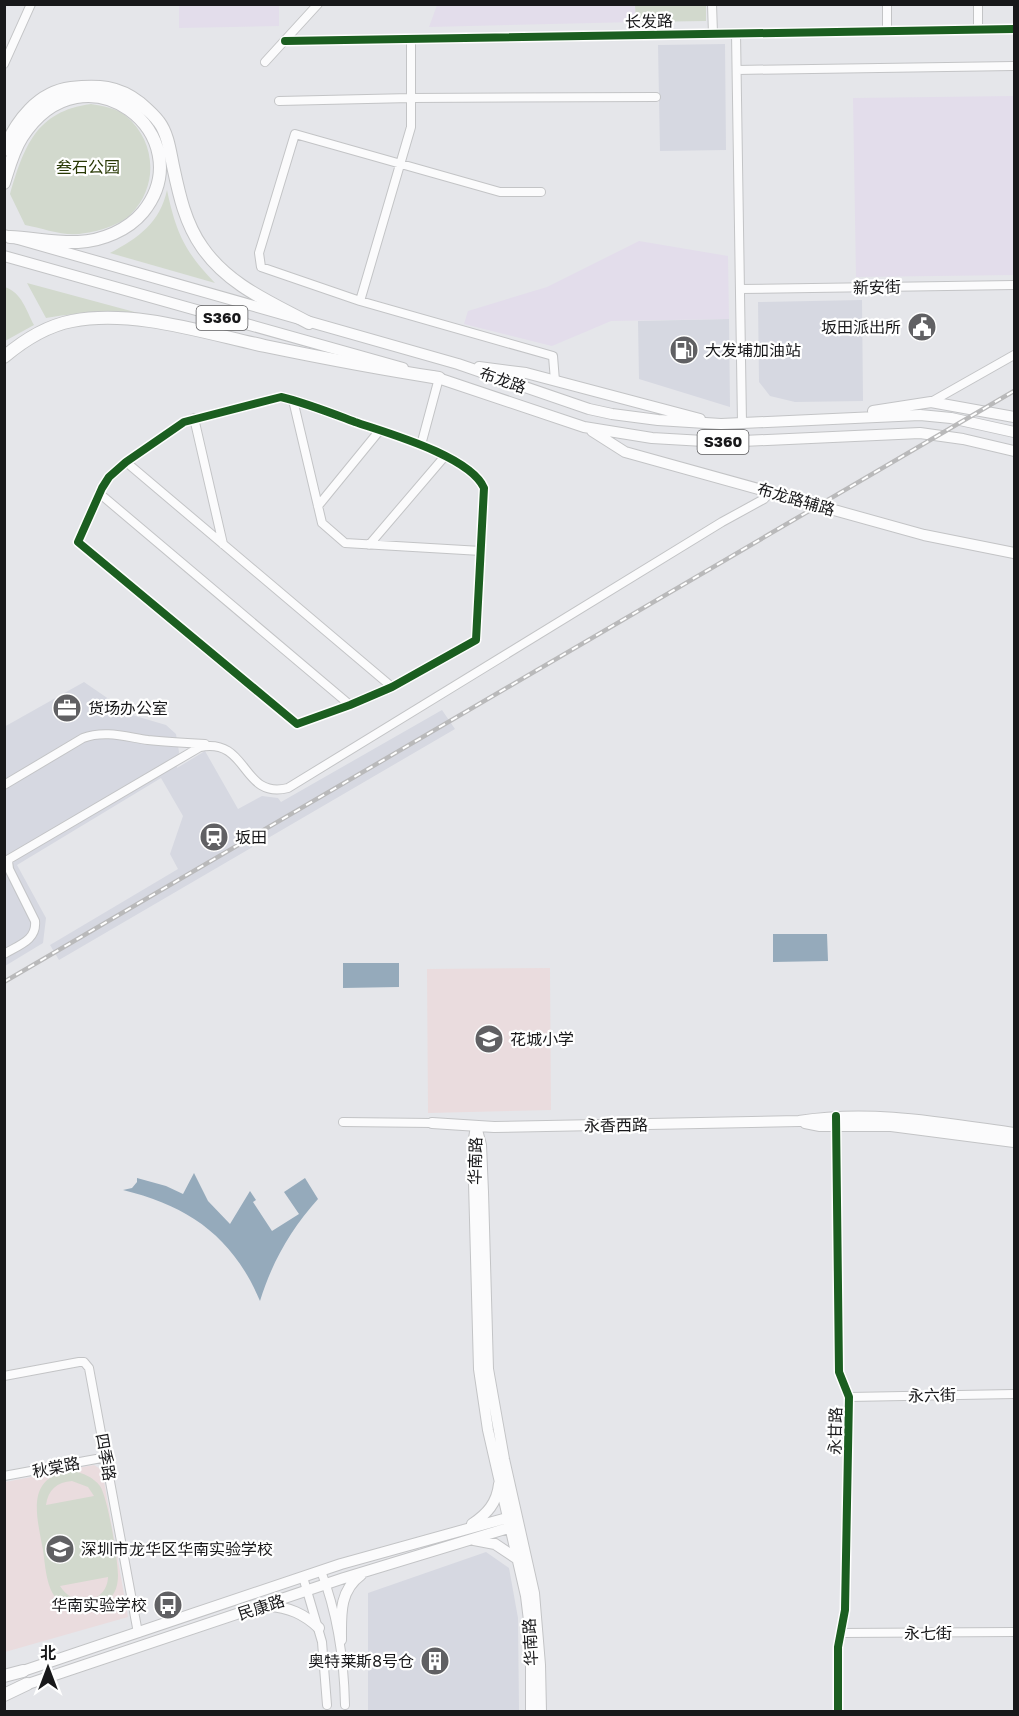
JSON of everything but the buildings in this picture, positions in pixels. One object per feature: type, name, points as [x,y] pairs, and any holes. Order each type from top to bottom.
[{"type":"highway","points":[[4,150],[25,114],[43,98],[66,89],[87,86],[105,86],[128,94],[147,109],[160,124],[167,141],[182,204],[190,226],[201,246],[215,264],[235,282],[309,323]]},
{"type":"highway","points":[[4,183],[22,137],[37,118],[54,105],[71,98],[91,95],[130,109],[152,136],[160,172],[155,191],[147,207],[123,230],[79,242],[7,236]]},
{"type":"highway","points":[[4,357],[36,333],[54,325],[95,319],[124,319],[156,323],[339,362],[440,378]]},
{"type":"highway","points":[[4,1677],[23,1671]]},
{"type":"highway","points":[[4,1693],[27,1684]]},
{"type":"main road","name":"布龙路","points":[[7,236],[453,363],[589,409],[658,420],[721,424],[905,415],[936,416],[1014,432]]},
{"type":"main road","name":"布龙路","points":[[4,256],[440,378],[584,427],[652,438],[721,442],[920,433],[963,439],[1014,451]]},
{"type":"main road","points":[[453,363],[526,373],[721,424]]},
{"type":"main road","points":[[842,418],[931,402],[1014,417]]},
{"type":"main road","name":"布龙路辅路","points":[[584,427],[625,452],[924,535],[1014,553]]},
{"type":"main road","name":"永香西路","points":[[432,1122],[494,1127],[836,1121],[896,1117],[1014,1132]]},
{"type":"main road","name":"永香西路","points":[[836,1121],[1014,1142]]},
{"type":"main road","name":"华南路","points":[[476,1126],[472,1145],[477,1261],[477,1344],[482,1398],[499,1478],[531,1573],[537,1615],[541,1712]]},
{"type":"main road","name":"华南路","points":[[476,1126],[481,1145],[488,1369],[526,1596],[531,1637],[531,1712]]},
{"type":"main road","points":[[469,1527],[494,1503],[499,1478]]},
{"type":"main road","name":"民康路","points":[[23,1671],[321,1571],[469,1527],[514,1521]]},
{"type":"main road","name":"民康路","points":[[27,1684],[467,1540],[514,1521]]},
{"type":"main road","points":[[467,1540],[495,1544],[519,1560]]},
{"type":"main road","points":[[341,1640],[341,1609],[345,1595],[353,1581],[367,1571]]},
{"type":"main road","points":[[265,1605],[302,1614],[319,1628]]},
{"type":"main road","points":[[100,1646],[104,1658]]},
{"type":"street","points":[[4,64],[31,4]]},
{"type":"street","points":[[265,62],[318,4]]},
{"type":"street","points":[[712,4],[713,34]]},
{"type":"street","points":[[887,4],[887,31]]},
{"type":"street","points":[[978,4],[978,30]]},
{"type":"street","name":"长发路","points":[[285,41],[1014,29]]},
{"type":"street","points":[[736,33],[742,423]]},
{"type":"street","points":[[360,301],[411,128],[411,39]]},
{"type":"street","points":[[737,70],[1014,66]]},
{"type":"street","points":[[279,101],[656,97]]},
{"type":"street","points":[[541,192],[500,192],[295,134],[260,253],[261,267],[360,301],[553,356],[555,381]]},
{"type":"street","name":"新安街","points":[[740,289],[1014,285]]},
{"type":"street","points":[[931,402],[1014,356]]},
{"type":"street","points":[[421,445],[440,378]]},
{"type":"street","points":[[281,397],[421,445],[445,456],[472,473],[481,481],[484,488],[476,640],[392,687],[297,724],[78,542],[99,493],[109,477],[126,462],[184,422],[194,418],[281,397]]},
{"type":"street","points":[[293,400],[322,523],[345,543],[481,551]]},
{"type":"street","points":[[194,418],[223,544]]},
{"type":"street","points":[[318,506],[380,430]]},
{"type":"street","points":[[369,545],[445,456]]},
{"type":"street","points":[[126,462],[392,687]]},
{"type":"street","points":[[4,785],[83,738],[103,733],[223,747],[234,755],[261,786],[270,790],[288,788],[722,522],[764,499],[771,491]]},
{"type":"street","points":[[99,493],[350,705]]},
{"type":"street","points":[[4,954],[27,941],[36,929],[35,921],[6,861],[189,752],[211,745]]},
{"type":"street","name":"永甘路","points":[[836,1121],[839,1372],[849,1397],[845,1610],[837,1654],[838,1712]]},
{"type":"street","points":[[343,1122],[432,1122]]},
{"type":"street","name":"四季路","points":[[4,1376],[80,1362],[87,1365],[91,1372],[138,1633]]},
{"type":"street","name":"永六街","points":[[849,1397],[1014,1394]]},
{"type":"street","name":"秋棠路","points":[[4,1476],[107,1457]]},
{"type":"street","points":[[321,1571],[341,1640],[345,1705]]},
{"type":"street","points":[[303,1577],[319,1628],[325,1660],[327,1705]]},
{"type":"street","name":"永七街","points":[[841,1633],[1014,1632]]},
{"type":"shaded area","points":[[179,5],[279,5],[279,26],[179,28]]},
{"type":"shaded area","points":[[437,5],[635,5],[636,22],[429,27]]},
{"type":"shaded area","points":[[725,44],[726,150],[660,151],[658,45]]},
{"type":"shaded area","points":[[1014,96],[1014,275],[856,277],[853,98]]},
{"type":"shaded area","points":[[639,241],[728,256],[729,319],[611,321],[552,346],[464,324],[468,311],[547,287]]},
{"type":"shaded area","points":[[862,300],[863,401],[795,402],[770,396],[759,382],[758,302]]},
{"type":"shaded area","name":"大发埔加油站","points":[[729,319],[730,407],[639,379],[638,321]]},
{"type":"shaded area","points":[[84,682],[132,715],[166,725],[176,734],[179,752],[177,768],[205,751],[238,809],[262,796],[278,798],[281,802],[442,710],[455,729],[59,960],[50,945],[178,869],[170,854],[183,816],[161,778],[17,865],[46,918],[43,943],[5,966],[4,727]]},
{"type":"shaded area","name":"花城小学","points":[[550,968],[551,1110],[428,1113],[427,969]]},
{"type":"shaded area","name":"深圳市龙华区华南实验学校","points":[[94,1465],[102,1470],[128,1617],[5,1652],[5,1482]]},
{"type":"shaded area","name":"奥特莱斯8号仓","points":[[486,1552],[509,1568],[518,1618],[519,1711],[368,1711],[368,1593]]},
{"type":"green space","points":[[635,5],[706,5],[706,21],[636,22]]},
{"type":"green space","name":"叁石公园","points":[[91,104],[122,113],[136,126],[143,138],[148,151],[150,177],[140,203],[120,222],[93,232],[66,234],[25,225],[10,194],[27,147],[45,123],[57,114]]},
{"type":"green space","points":[[167,190],[183,241],[215,283],[110,253],[146,228],[159,212]]},
{"type":"green space","points":[[27,283],[142,314],[94,313],[46,318]]},
{"type":"green space","points":[[5,287],[20,298],[34,325],[5,341]]},
{"type":"green space","points":[[73,1471],[91,1478],[100,1486],[106,1503],[112,1529],[118,1582],[108,1601],[93,1609],[75,1609],[59,1601],[53,1594],[47,1578],[38,1524],[37,1500],[40,1489],[47,1480],[57,1474]],"holes":[[[72,1481],[88,1487],[94,1496],[46,1505],[54,1488]],[[108,1577],[102,1593],[88,1600],[73,1598],[60,1586]]]},
{"type":"water","points":[[773,934],[827,934],[828,961],[773,962]]},
{"type":"water","points":[[343,963],[399,963],[399,987],[343,988]]},
{"type":"water","points":[[194,1173],[208,1201],[230,1224],[250,1191],[256,1200],[253,1202],[272,1231],[299,1214],[284,1192],[305,1178],[318,1199],[299,1222],[283,1247],[260,1301],[236,1259],[206,1228],[188,1215],[168,1205],[123,1190],[132,1188],[137,1178],[166,1186],[183,1194]]},
{"type":"railway","points":[[4,982],[1014,391]]},
{"type":"cycle path","points":[[285,41],[1014,29]]},
{"type":"cycle path","points":[[281,397],[426,447],[462,466],[476,476],[484,488],[476,640],[392,687],[297,724],[78,542],[102,488],[109,477],[126,462],[184,422],[281,397]]},
{"type":"cycle path","points":[[836,1116],[839,1372],[849,1397],[845,1610],[838,1647],[838,1712]]},
{"type":"place","name":"坂田派出所","points":[[922,327]]},
{"type":"place","name":"大发埔加油站","points":[[684,350]]},
{"type":"place","name":"货场办公室","points":[[67,708]]},
{"type":"place","name":"坂田","points":[[214,837]]},
{"type":"place","name":"花城小学","points":[[489,1039]]},
{"type":"place","name":"深圳市龙华区华南实验学校","points":[[60,1549]]},
{"type":"place","name":"华南实验学校","points":[[168,1605]]},
{"type":"place","name":"奥特莱斯8号仓","points":[[435,1661]]}]
